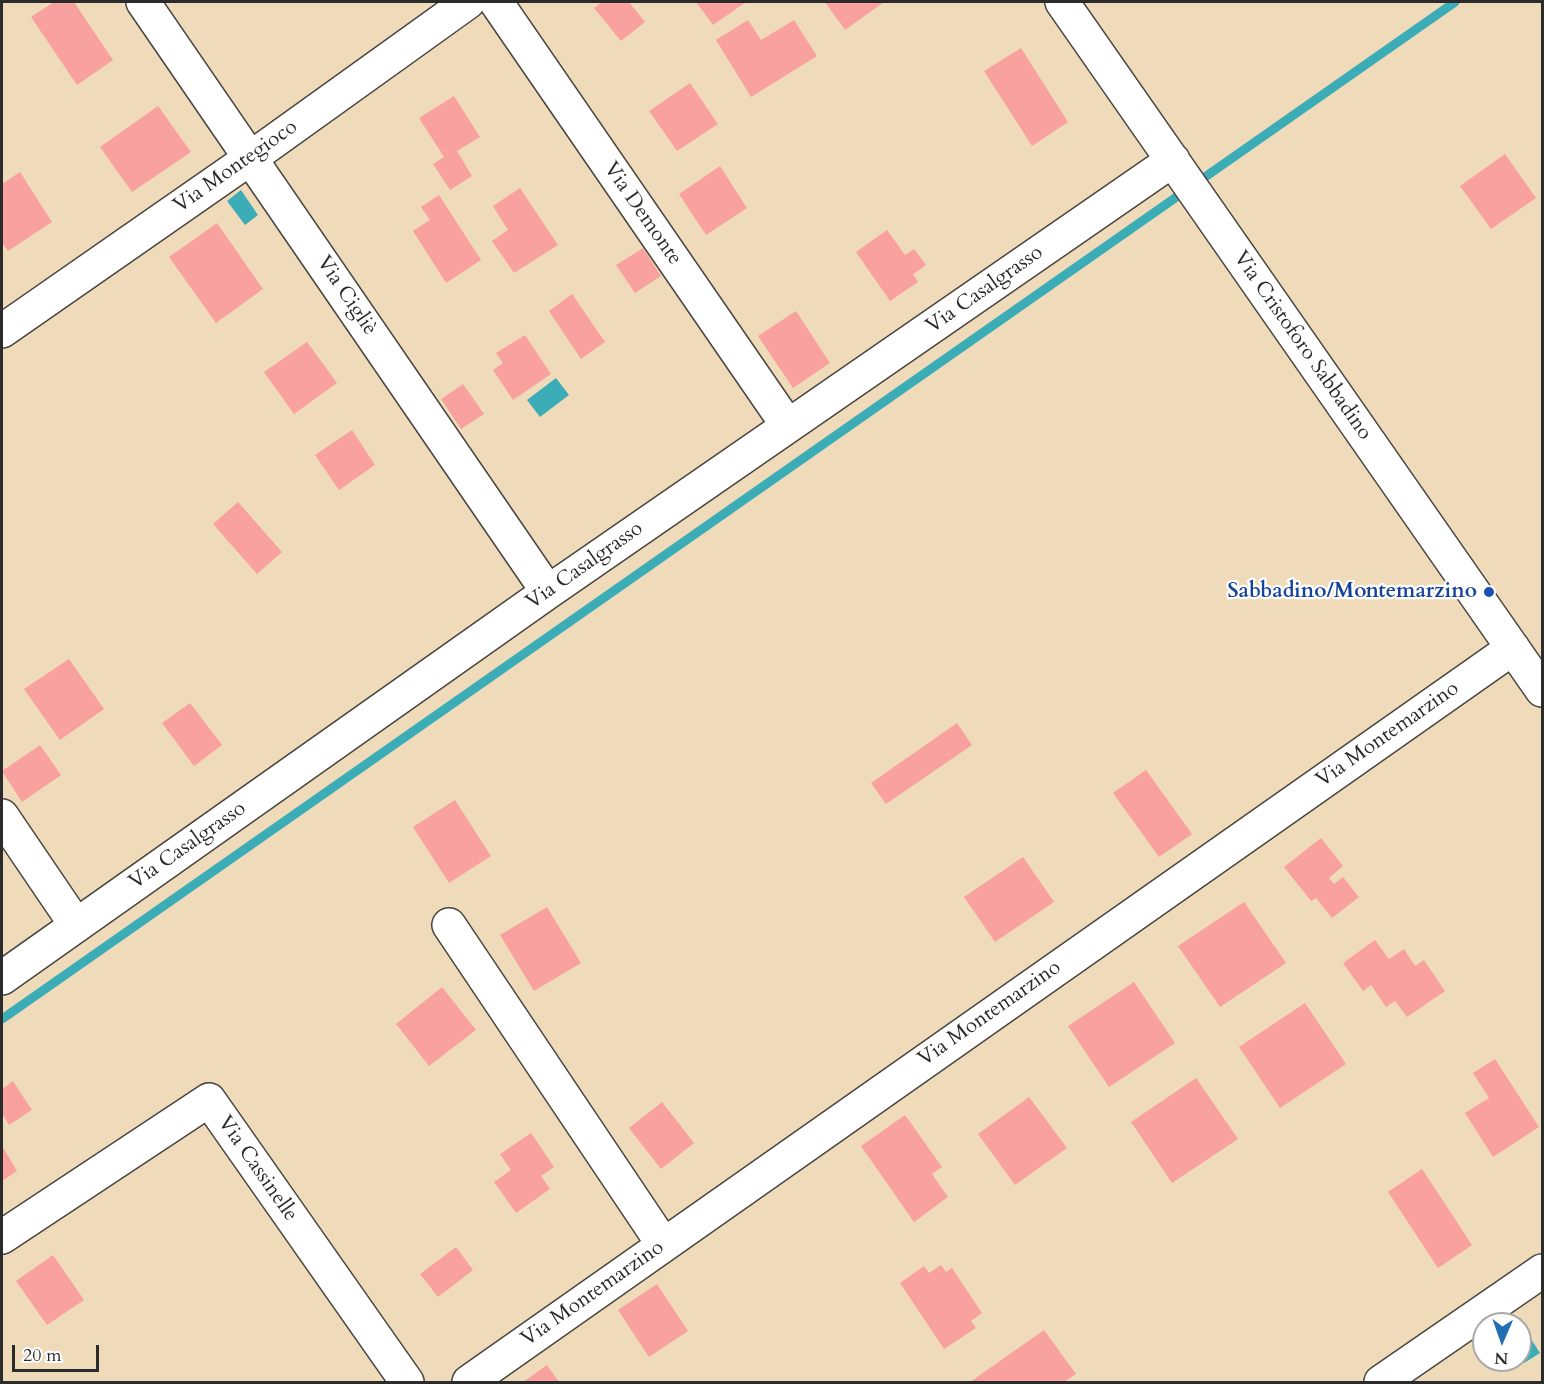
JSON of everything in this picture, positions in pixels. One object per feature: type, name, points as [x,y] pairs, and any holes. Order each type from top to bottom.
[{"type":"street","name":"Via Cigliè","points":[[143,2],[252,157],[548,592]]},
{"type":"street","name":"Via Montegioco","points":[[2,331],[252,157],[468,2]]},
{"type":"street","name":"Via Demonte","points":[[496,2],[788,426]]},
{"type":"street","name":"Via Cristoforo Sabbadino","points":[[1062,2],[1542,690]]},
{"type":"street","name":"Via Casalgrasso","points":[[2,978],[548,592],[788,426],[1176,165]]},
{"type":"street","name":"Via Montemarzino","points":[[469,1383],[663,1244],[1513,648]]},
{"type":"street","points":[[2,816],[76,925]]},
{"type":"street","points":[[449,925],[663,1244]]},
{"type":"street","name":"Via Cassinelle","points":[[2,1237],[209,1100],[407,1383]]},
{"type":"street","points":[[1382,1383],[1542,1271]]},
{"type":"water","points":[[241,190],[258,215],[245,225],[227,201]]},
{"type":"water","points":[[556,378],[569,395],[540,417],[527,400]]},
{"type":"water","points":[[1532,1341],[1540,1353],[1532,1358]]},
{"type":"building","points":[[54,2],[74,2],[113,60],[77,85],[31,17]]},
{"type":"building","points":[[602,2],[629,2],[645,22],[621,41],[594,8]]},
{"type":"building","points":[[696,2],[746,2],[713,25]]},
{"type":"building","points":[[825,2],[884,2],[845,30]]},
{"type":"building","points":[[748,20],[761,40],[794,20],[817,56],[751,97],[716,40]]},
{"type":"building","points":[[1021,48],[1068,122],[1032,146],[984,71]]},
{"type":"building","points":[[690,83],[718,124],[677,151],[649,111]]},
{"type":"building","points":[[454,96],[480,137],[457,151],[472,176],[450,190],[433,164],[444,157],[419,118]]},
{"type":"building","points":[[158,106],[191,152],[132,192],[100,147]]},
{"type":"building","points":[[1505,154],[1536,198],[1491,229],[1460,186]]},
{"type":"building","points":[[720,166],[747,208],[706,235],[679,194]]},
{"type":"building","points":[[20,172],[52,222],[8,251],[2,242],[2,184]]},
{"type":"building","points":[[520,188],[558,245],[514,273],[492,241],[508,230],[493,206]]},
{"type":"building","points":[[439,195],[481,260],[446,283],[413,231],[430,220],[421,207]]},
{"type":"building","points":[[217,223],[263,289],[216,323],[169,257]]},
{"type":"building","points":[[887,230],[905,255],[914,249],[926,265],[913,274],[918,282],[890,301],[856,252]]},
{"type":"building","points":[[643,248],[661,276],[635,293],[616,265]]},
{"type":"building","points":[[572,294],[605,342],[581,359],[549,311]]},
{"type":"building","points":[[796,311],[830,363],[793,388],[758,336]]},
{"type":"building","points":[[525,335],[551,374],[513,400],[493,370],[503,363],[496,353]]},
{"type":"building","points":[[307,342],[337,383],[294,414],[264,372]]},
{"type":"building","points":[[463,384],[484,414],[461,429],[441,399]]},
{"type":"building","points":[[352,430],[375,465],[339,490],[315,455]]},
{"type":"building","points":[[238,502],[282,552],[257,574],[213,524]]},
{"type":"building","points":[[69,659],[104,709],[60,740],[24,689]]},
{"type":"building","points":[[190,703],[222,745],[194,766],[162,723]]},
{"type":"building","points":[[957,723],[972,745],[886,804],[871,783]]},
{"type":"building","points":[[40,745],[61,775],[22,802],[2,771]]},
{"type":"building","points":[[1146,770],[1192,834],[1159,857],[1113,793]]},
{"type":"building","points":[[455,800],[491,856],[449,883],[413,827]]},
{"type":"building","points":[[1321,838],[1343,866],[1329,878],[1334,884],[1343,877],[1359,897],[1332,918],[1316,898],[1311,901],[1284,867]]},
{"type":"building","points":[[1023,857],[1054,902],[995,942],[964,897]]},
{"type":"building","points":[[1244,902],[1286,963],[1220,1007],[1178,946]]},
{"type":"building","points":[[547,907],[581,963],[534,991],[500,935]]},
{"type":"building","points":[[1375,940],[1389,959],[1404,949],[1415,966],[1424,960],[1445,991],[1407,1017],[1395,1001],[1386,1007],[1371,985],[1363,991],[1343,963]]},
{"type":"building","points":[[1134,982],[1175,1043],[1109,1087],[1068,1026]]},
{"type":"building","points":[[442,987],[476,1030],[429,1066],[396,1024]]},
{"type":"building","points":[[1305,1003],[1346,1064],[1280,1108],[1239,1047]]},
{"type":"building","points":[[1495,1059],[1539,1127],[1493,1157],[1465,1113],[1489,1098],[1473,1073]]},
{"type":"building","points":[[1196,1078],[1238,1139],[1172,1183],[1131,1122]]},
{"type":"building","points":[[13,1081],[32,1110],[9,1125],[2,1113],[2,1089]]},
{"type":"building","points":[[1029,1097],[1067,1148],[1015,1185],[978,1134]]},
{"type":"building","points":[[662,1102],[694,1143],[661,1169],[629,1128]]},
{"type":"building","points":[[905,1115],[942,1167],[932,1174],[948,1197],[914,1222],[861,1146]]},
{"type":"building","points":[[531,1133],[554,1167],[541,1176],[550,1189],[516,1213],[494,1182],[511,1170],[500,1154]]},
{"type":"building","points":[[2,1146],[17,1171],[2,1181]]},
{"type":"building","points":[[1422,1169],[1472,1245],[1438,1268],[1388,1192]]},
{"type":"building","points":[[456,1247],[473,1270],[438,1297],[420,1274]]},
{"type":"building","points":[[53,1255],[84,1300],[47,1325],[16,1281]]},
{"type":"building","points":[[941,1265],[946,1272],[952,1268],[982,1313],[971,1321],[976,1328],[944,1349],[900,1283],[924,1266],[929,1273]]},
{"type":"building","points":[[657,1284],[688,1331],[649,1357],[618,1310]]},
{"type":"building","points":[[1044,1330],[1076,1374],[1064,1382],[970,1382]]},
{"type":"building","points":[[547,1365],[559,1382],[523,1382]]},
{"type":"waterway","points":[[2,1019],[1455,2]]},
{"type":"place","name":"Sabbadino/Montemarzino","points":[[1489,592]]}]
